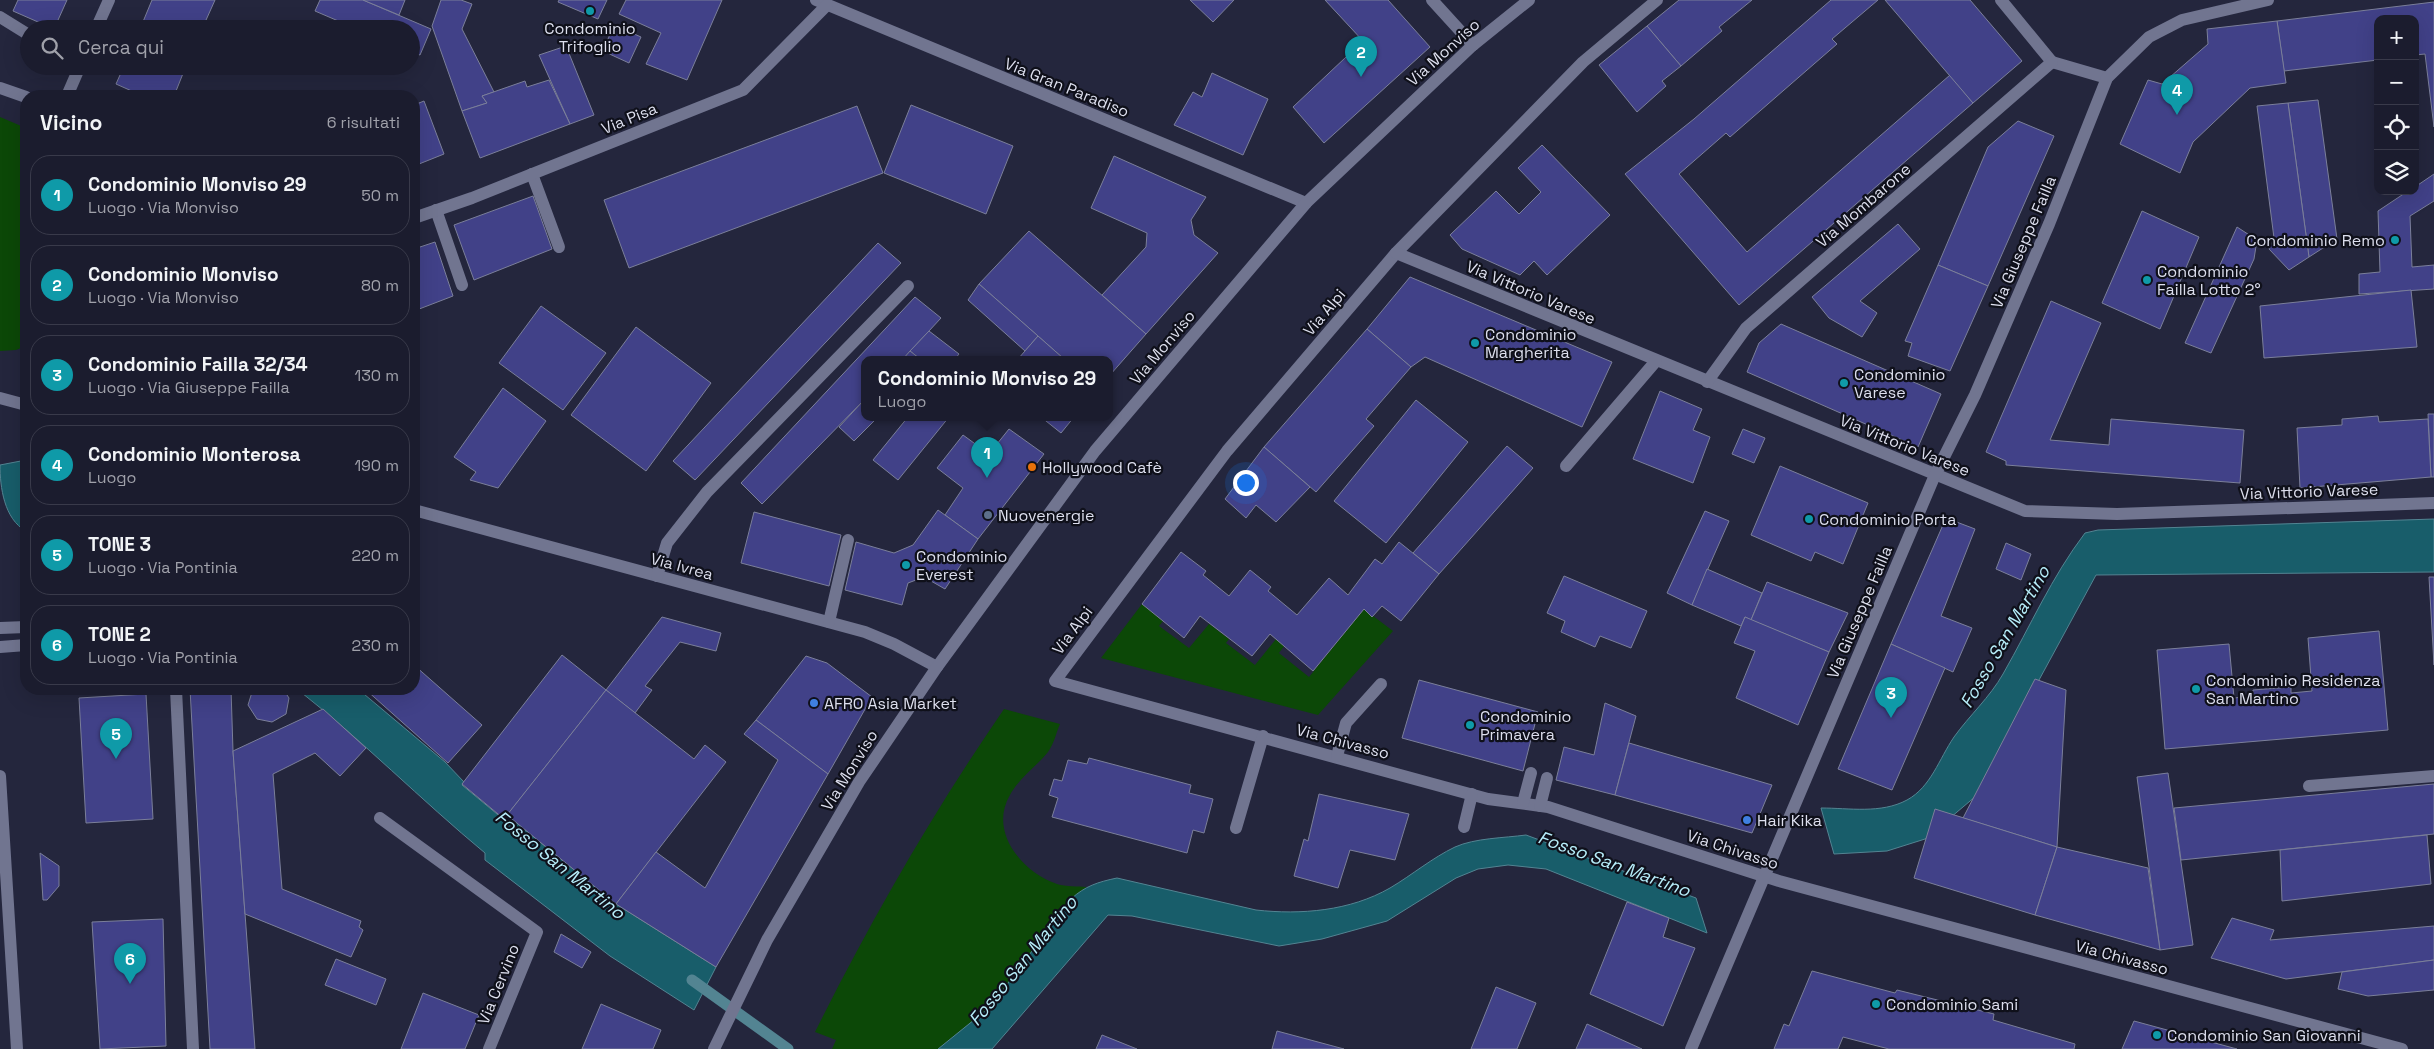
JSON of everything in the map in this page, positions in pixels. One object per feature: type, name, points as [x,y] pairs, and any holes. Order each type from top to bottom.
[{"type":"street","points":[[100,20],[109,0]]},
{"type":"street","points":[[1432,0],[1473,45]]},
{"type":"street","name":"Via Monviso","points":[[714,1049],[722,1029],[767,940],[859,782],[937,667],[1095,451],[1306,203],[1473,45],[1529,0]]},
{"type":"street","name":"Via Alpi","points":[[1055,681],[1227,451],[1396,253],[1583,62],[1657,0]]},
{"type":"street","points":[[2000,0],[2052,62],[2107,78],[2149,37],[2182,20],[2268,0]]},
{"type":"street","name":"Via Pisa","points":[[420,216],[532,174],[743,90],[822,2]]},
{"type":"street","name":"Via Gran Paradiso","points":[[822,2],[1306,203]]},
{"type":"street","points":[[0,17],[20,29]]},
{"type":"street","name":"Via Mombarone","points":[[1708,382],[1746,328],[2052,62]]},
{"type":"street","points":[[70,90],[76,75]]},
{"type":"street","name":"Via Giuseppe Failla","points":[[1691,1049],[1935,475],[1975,395],[2046,233],[2107,78]]},
{"type":"street","points":[[0,88],[20,95]]},
{"type":"street","points":[[532,174],[558,247]]},
{"type":"street","points":[[436,210],[462,285]]},
{"type":"street","name":"Via Vittorio Varese","points":[[1396,253],[2025,511],[2118,514],[2434,503]]},
{"type":"street","points":[[657,576],[667,543],[707,492],[908,286]]},
{"type":"street","points":[[1566,466],[1656,361]]},
{"type":"street","points":[[0,398],[20,403]]},
{"type":"street","name":"Via Ivrea","points":[[420,512],[865,632],[887,641],[937,667]]},
{"type":"street","points":[[829,622],[848,540]]},
{"type":"street","points":[[0,628],[20,626]]},
{"type":"street","points":[[0,647],[20,645]]},
{"type":"street","name":"Via Chivasso","points":[[1055,681],[1263,736],[1488,799],[1540,806],[1765,877],[2402,1049]]},
{"type":"street","points":[[1336,756],[1346,723],[1381,684]]},
{"type":"street","points":[[176,695],[193,1049]]},
{"type":"street","points":[[1236,828],[1263,736]]},
{"type":"street","points":[[1523,803],[1531,773]]},
{"type":"street","points":[[0,776],[17,1049]]},
{"type":"street","points":[[2308,786],[2434,776]]},
{"type":"street","points":[[1540,806],[1548,778]]},
{"type":"street","points":[[1464,827],[1472,794]]},
{"type":"street","name":"Via Cervino","points":[[380,818],[537,932],[489,1049]]},
{"type":"green space","points":[[0,117],[20,125],[20,348],[0,351]]},
{"type":"green space","points":[[1142,604],[1163,621],[1159,626],[1189,648],[1209,624],[1229,639],[1226,643],[1255,665],[1276,639],[1284,646],[1279,653],[1309,677],[1364,609],[1393,631],[1318,715],[1101,658]]},
{"type":"green space","points":[[1004,709],[1060,724],[1048,752],[1018,783],[1010,795],[1004,809],[1003,823],[1006,837],[1021,861],[1044,879],[1061,885],[1087,887],[1071,899],[990,1007],[938,1049],[832,1049],[836,1040],[815,1032],[858,949],[904,867],[952,787]]},
{"type":"water","points":[[20,461],[20,527],[8,511],[5,502],[2,492],[0,465]]},
{"type":"water","points":[[2434,519],[2434,572],[2096,575],[1976,796],[1925,839],[1887,851],[1834,854],[1821,808],[1876,809],[1887,807],[1907,800],[1922,788],[1934,772],[1954,737],[1998,682],[2051,584],[2085,533],[2098,530]]},
{"type":"water","points":[[304,695],[365,695],[445,762],[464,782],[462,785],[503,819],[507,815],[616,904],[716,967],[694,1010],[610,956],[485,860],[485,853]]},
{"type":"water","points":[[1526,835],[1696,898],[1707,933],[1546,869],[1508,865],[1478,869],[1456,878],[1387,921],[1322,939],[1279,946],[1132,916],[1108,915],[992,1049],[938,1049],[990,1007],[1071,899],[1081,891],[1098,883],[1117,878],[1256,910],[1308,911],[1342,906],[1375,896],[1438,856],[1463,844],[1480,840]]},
{"type":"building","points":[[18,0],[67,0],[58,20],[34,20],[13,11]]},
{"type":"building","points":[[152,0],[215,0],[206,20],[144,20]]},
{"type":"building","points":[[320,0],[363,0],[410,20],[336,20],[315,11]]},
{"type":"building","points":[[363,0],[405,0],[399,15]]},
{"type":"building","points":[[441,0],[461,0],[472,4],[462,29],[494,92],[482,96],[487,103],[462,111],[432,26]]},
{"type":"building","name":"Condominio Trifoglio","points":[[559,0],[607,0],[598,19],[558,2]]},
{"type":"building","points":[[626,0],[722,0],[687,80],[646,64],[661,33],[619,14]]},
{"type":"building","points":[[1190,0],[1234,0],[1213,22]]},
{"type":"building","points":[[1325,0],[1388,0],[1430,47],[1324,143],[1293,107],[1363,41]]},
{"type":"building","points":[[1679,0],[1752,0],[1719,27],[1722,31],[1681,66],[1647,26]]},
{"type":"building","points":[[1831,0],[1878,0],[1832,39],[1837,44],[1730,137],[1726,133],[1679,174],[1747,252],[1950,75],[1973,103],[1739,305],[1625,174],[1694,119]]},
{"type":"building","points":[[1885,0],[1970,0],[2022,61],[1973,103]]},
{"type":"building","points":[[2434,2],[2434,127],[2425,54],[2419,55],[2419,15],[2374,15],[2374,60],[2284,71],[2277,21]]},
{"type":"building","points":[[2277,21],[2286,83],[2250,88],[2193,142],[2180,173],[2120,144],[2148,80],[2162,84],[2208,44],[2207,29]]},
{"type":"building","points":[[420,24],[431,29],[420,55]]},
{"type":"building","points":[[614,25],[641,37],[629,63],[603,51]]},
{"type":"building","points":[[1647,26],[1681,66],[1662,81],[1666,86],[1637,112],[1599,65]]},
{"type":"building","points":[[566,46],[594,115],[570,124],[539,55]]},
{"type":"building","points":[[1212,73],[1268,99],[1243,155],[1174,125],[1193,92],[1202,97]]},
{"type":"building","points":[[120,75],[182,75],[176,90],[130,90],[116,84]]},
{"type":"building","points":[[549,80],[570,124],[480,158],[462,111],[487,103],[482,96],[525,81],[527,87]]},
{"type":"building","points":[[2318,100],[2337,239],[2309,257],[2288,103]]},
{"type":"building","points":[[424,101],[444,154],[420,164],[420,103]]},
{"type":"building","points":[[2288,103],[2309,257],[2289,270],[2269,249],[2274,238],[2257,106]]},
{"type":"building","points":[[911,105],[1013,146],[986,214],[884,173]]},
{"type":"building","points":[[857,106],[883,173],[629,268],[604,200]]},
{"type":"building","points":[[2018,121],[2054,136],[1988,286],[1938,265],[1988,147]]},
{"type":"building","points":[[1542,145],[1610,215],[1547,275],[1534,261],[1520,275],[1462,249],[1450,235],[1496,191],[1519,214],[1541,192],[1518,168]]},
{"type":"building","points":[[1114,156],[1206,197],[1191,220],[1194,235],[1218,253],[1146,334],[1102,295],[1146,247],[1147,233],[1091,208]]},
{"type":"building","name":"Condominio Remo","points":[[2434,174],[2434,201],[2410,216],[2412,267],[2434,265],[2434,289],[2359,294],[2359,274],[2380,272],[2378,211],[2402,195],[2419,195],[2419,184]]},
{"type":"building","points":[[533,196],[552,249],[474,280],[454,225]]},
{"type":"building","name":"Condominio Failla Lotto 2°","points":[[2142,211],[2199,237],[2160,329],[2102,303]]},
{"type":"building","points":[[1898,224],[1920,249],[1860,301],[1877,313],[1862,337],[1829,318],[1812,297]]},
{"type":"building","points":[[2237,227],[2257,240],[2254,259],[2211,353],[2185,343]]},
{"type":"building","points":[[1029,231],[1146,334],[1113,372],[1113,356],[1061,356],[979,284]]},
{"type":"building","points":[[435,242],[453,296],[420,309],[420,247]]},
{"type":"building","points":[[878,243],[901,263],[695,480],[673,461]]},
{"type":"building","points":[[1938,265],[1988,286],[1950,371],[1908,356],[1912,343],[1905,341]]},
{"type":"building","name":"Condominio Margherita","points":[[1410,277],[1612,362],[1582,427],[1425,357],[1411,367],[1367,329]]},
{"type":"building","points":[[979,284],[1038,336],[1025,351],[968,300]]},
{"type":"building","points":[[2411,290],[2417,347],[2264,358],[2260,306]]},
{"type":"building","points":[[915,297],[941,318],[906,356],[861,356],[861,403],[762,504],[741,483]]},
{"type":"building","points":[[2051,301],[2101,323],[2050,440],[2109,445],[2111,419],[2244,430],[2240,483],[2006,465],[2006,461],[1986,452]]},
{"type":"building","points":[[541,306],[606,353],[563,410],[499,363]]},
{"type":"building","name":"Condominio Varese","points":[[1781,324],[1941,394],[1918,447],[1747,372],[1759,343]]},
{"type":"building","points":[[636,327],[711,383],[646,471],[571,415]]},
{"type":"building","points":[[1367,329],[1411,367],[1366,419],[1374,426],[1316,492],[1264,447]]},
{"type":"building","points":[[929,331],[959,354],[957,356],[916,356],[910,351]]},
{"type":"building","points":[[1038,336],[1061,356],[1021,356]]},
{"type":"building","points":[[910,351],[916,356],[906,356]]},
{"type":"building","points":[[503,388],[546,421],[498,488],[470,480],[476,472],[454,457]]},
{"type":"building","points":[[1660,391],[1702,409],[1693,430],[1710,437],[1693,483],[1633,459]]},
{"type":"building","points":[[1416,400],[1468,442],[1386,543],[1334,501]]},
{"type":"building","points":[[861,403],[861,421],[874,421],[854,441],[839,427]]},
{"type":"building","points":[[2428,414],[2434,414],[2434,477],[2431,477]]},
{"type":"building","points":[[2378,416],[2379,422],[2428,419],[2431,477],[2300,488],[2297,428],[2342,425],[2342,419]]},
{"type":"building","points":[[905,421],[946,421],[898,480],[873,460]]},
{"type":"building","points":[[1046,421],[1071,421],[1061,433]]},
{"type":"building","points":[[1009,429],[1044,454],[978,539],[945,515],[963,488],[937,468],[963,435],[989,454]]},
{"type":"building","points":[[1743,429],[1765,438],[1754,463],[1732,454]]},
{"type":"building","points":[[1507,446],[1533,468],[1439,574],[1413,553]]},
{"type":"building","points":[[1264,447],[1310,487],[1276,522],[1256,505],[1246,518],[1225,499]]},
{"type":"building","name":"Condominio Porta","points":[[1780,466],[1868,503],[1843,564],[1815,552],[1811,561],[1751,535]]},
{"type":"building","name":"Condominio Everest","points":[[938,510],[978,539],[945,589],[924,577],[908,583],[902,605],[845,590],[856,542],[894,553],[913,545]]},
{"type":"building","points":[[1705,511],[1729,521],[1692,605],[1667,593]]},
{"type":"building","points":[[754,512],[841,535],[829,586],[741,563]]},
{"type":"building","points":[[1946,518],[1975,529],[1941,616],[1972,628],[1953,672],[1891,644]]},
{"type":"building","points":[[1399,542],[1439,574],[1401,621],[1382,606],[1372,617],[1364,609],[1313,671],[1270,634],[1252,656],[1200,616],[1184,638],[1142,604],[1181,552],[1206,571],[1203,575],[1229,596],[1250,570],[1271,587],[1268,591],[1297,615],[1329,578],[1348,595],[1375,559],[1382,564]]},
{"type":"building","points":[[2006,543],[2031,554],[2021,580],[1996,569]]},
{"type":"building","points":[[1707,569],[1762,593],[1751,620],[1745,617],[1741,626],[1692,605]]},
{"type":"building","points":[[1564,576],[1647,611],[1631,648],[1600,636],[1595,647],[1561,632],[1565,621],[1547,613]]},
{"type":"building","points":[[2429,577],[2434,577],[2434,665]]},
{"type":"building","points":[[1767,582],[1848,613],[1829,652],[1751,620]]},
{"type":"building","points":[[662,617],[721,633],[716,651],[680,642],[645,686],[652,690],[635,713],[606,690]]},
{"type":"building","points":[[1745,617],[1829,652],[1798,725],[1736,698],[1755,651],[1734,643]]},
{"type":"building","name":"Condominio Residenza San Martino","points":[[2379,631],[2388,730],[2165,749],[2157,650],[2229,644],[2234,698],[2253,696],[2253,690],[2291,687],[2291,693],[2312,691],[2308,638]]},
{"type":"building","points":[[1891,644],[1945,668],[1892,790],[1838,769]]},
{"type":"building","points":[[562,655],[606,690],[504,819],[462,784]]},
{"type":"building","points":[[806,656],[827,663],[872,697],[828,774],[756,720]]},
{"type":"building","points":[[420,670],[482,725],[448,763],[372,695],[420,695]]},
{"type":"building","points":[[2035,679],[2066,690],[2057,847],[1963,818]]},
{"type":"building","name":"Condominio Primavera","points":[[1419,680],[1538,712],[1523,771],[1402,738]]},
{"type":"building","points":[[606,690],[694,759],[705,745],[726,762],[616,904],[507,815]]},
{"type":"building","points":[[146,695],[153,819],[86,823],[79,698]]},
{"type":"building","points":[[190,695],[231,695],[233,751],[255,1049],[210,1049]]},
{"type":"building","points":[[251,695],[287,695],[289,698],[286,714],[272,722],[257,719],[248,705]]},
{"type":"building","points":[[1605,703],[1636,716],[1615,795],[1556,780],[1564,747],[1594,755]]},
{"type":"building","points":[[323,709],[366,748],[340,776],[315,753],[273,774],[282,889],[361,921],[359,927],[363,930],[351,957],[245,914],[233,751]]},
{"type":"building","points":[[756,720],[828,774],[716,967],[616,904],[656,852],[705,888],[778,760],[744,734]]},
{"type":"building","points":[[1629,743],[1772,785],[1752,833],[1615,795]]},
{"type":"building","points":[[1089,758],[1191,785],[1189,793],[1213,799],[1204,833],[1193,830],[1187,853],[1052,817],[1058,798],[1049,795],[1054,779],[1062,781],[1068,760],[1087,764]]},
{"type":"building","points":[[2168,773],[2193,945],[2160,950],[2137,777]]},
{"type":"building","points":[[2434,784],[2434,834],[2181,860],[2174,808]]},
{"type":"building","points":[[1319,794],[1409,814],[1395,860],[1350,850],[1338,888],[1294,876],[1304,839],[1308,841]]},
{"type":"building","points":[[1935,809],[2057,847],[2035,915],[1914,878]]},
{"type":"building","points":[[2427,835],[2431,884],[2282,901],[2280,850]]},
{"type":"building","points":[[2057,847],[2148,868],[2160,950],[2035,915]]},
{"type":"building","points":[[40,853],[59,866],[59,886],[47,900],[43,900]]},
{"type":"building","points":[[1627,902],[1669,918],[1663,937],[1695,948],[1663,1026],[1590,994]]},
{"type":"building","points":[[2232,918],[2274,930],[2270,940],[2434,926],[2434,960],[2286,979],[2211,958]]},
{"type":"building","points":[[163,919],[166,1046],[100,1049],[92,922]]},
{"type":"building","points":[[561,934],[591,952],[582,968],[554,952]]},
{"type":"building","points":[[336,959],[386,979],[376,1005],[325,985]]},
{"type":"building","points":[[2434,960],[2434,990],[2368,996],[2338,989],[2342,972]]},
{"type":"building","name":"Condominio Sami","points":[[1812,971],[1895,993],[1897,990],[1994,1014],[1993,1020],[2075,1044],[2074,1049],[1889,1049],[1843,1037],[1838,1049],[1774,1049],[1784,1024],[1789,1026]]},
{"type":"building","points":[[1496,987],[1536,1003],[1517,1049],[1471,1049]]},
{"type":"building","points":[[423,993],[479,1015],[465,1049],[401,1049]]},
{"type":"building","points":[[601,1004],[661,1030],[653,1049],[582,1049]]},
{"type":"building","name":"Condominio San Giovanni","points":[[2134,1021],[2237,1049],[2122,1049]]},
{"type":"building","points":[[1587,1024],[1642,1049],[1576,1049]]},
{"type":"building","points":[[1277,1031],[1344,1049],[1272,1049]]},
{"type":"building","points":[[1102,1035],[1137,1049],[1096,1049]]},
{"type":"waterway","name":"Fosso San Martino","points":[[692,980],[788,1049]]},
{"type":"place","name":"Condominio Trifoglio","points":[[590,11]]},
{"type":"place","name":"Condominio Monviso","points":[[1361,77]]},
{"type":"place","name":"Condominio Monterosa","points":[[2177,115]]},
{"type":"place","name":"Condominio Remo","points":[[2395,240]]},
{"type":"place","name":"Condominio Failla Lotto 2°","points":[[2147,280]]},
{"type":"place","name":"Condominio Margherita","points":[[1475,343]]},
{"type":"place","name":"Condominio Varese","points":[[1844,383]]},
{"type":"place","name":"Hollywood Cafè","points":[[1032,467]]},
{"type":"place","name":"Condominio Monviso 29","points":[[987,478]]},
{"type":"place","name":"Nuovenergie","points":[[988,515]]},
{"type":"place","name":"Condominio Porta","points":[[1809,519]]},
{"type":"place","name":"Condominio Everest","points":[[906,565]]},
{"type":"place","name":"Condominio Residenza San Martino","points":[[2196,689]]},
{"type":"place","name":"AFRO Asia Market","points":[[814,703]]},
{"type":"place","name":"Condominio Failla 32/34","points":[[1891,718]]},
{"type":"place","name":"Condominio Primavera","points":[[1470,725]]},
{"type":"place","name":"TONE 3","points":[[116,759]]},
{"type":"place","name":"Hair Kika","points":[[1747,820]]},
{"type":"place","name":"TONE 2","points":[[130,984]]},
{"type":"place","name":"Condominio Sami","points":[[1876,1004]]},
{"type":"place","name":"Condominio San Giovanni","points":[[2157,1035]]}]
